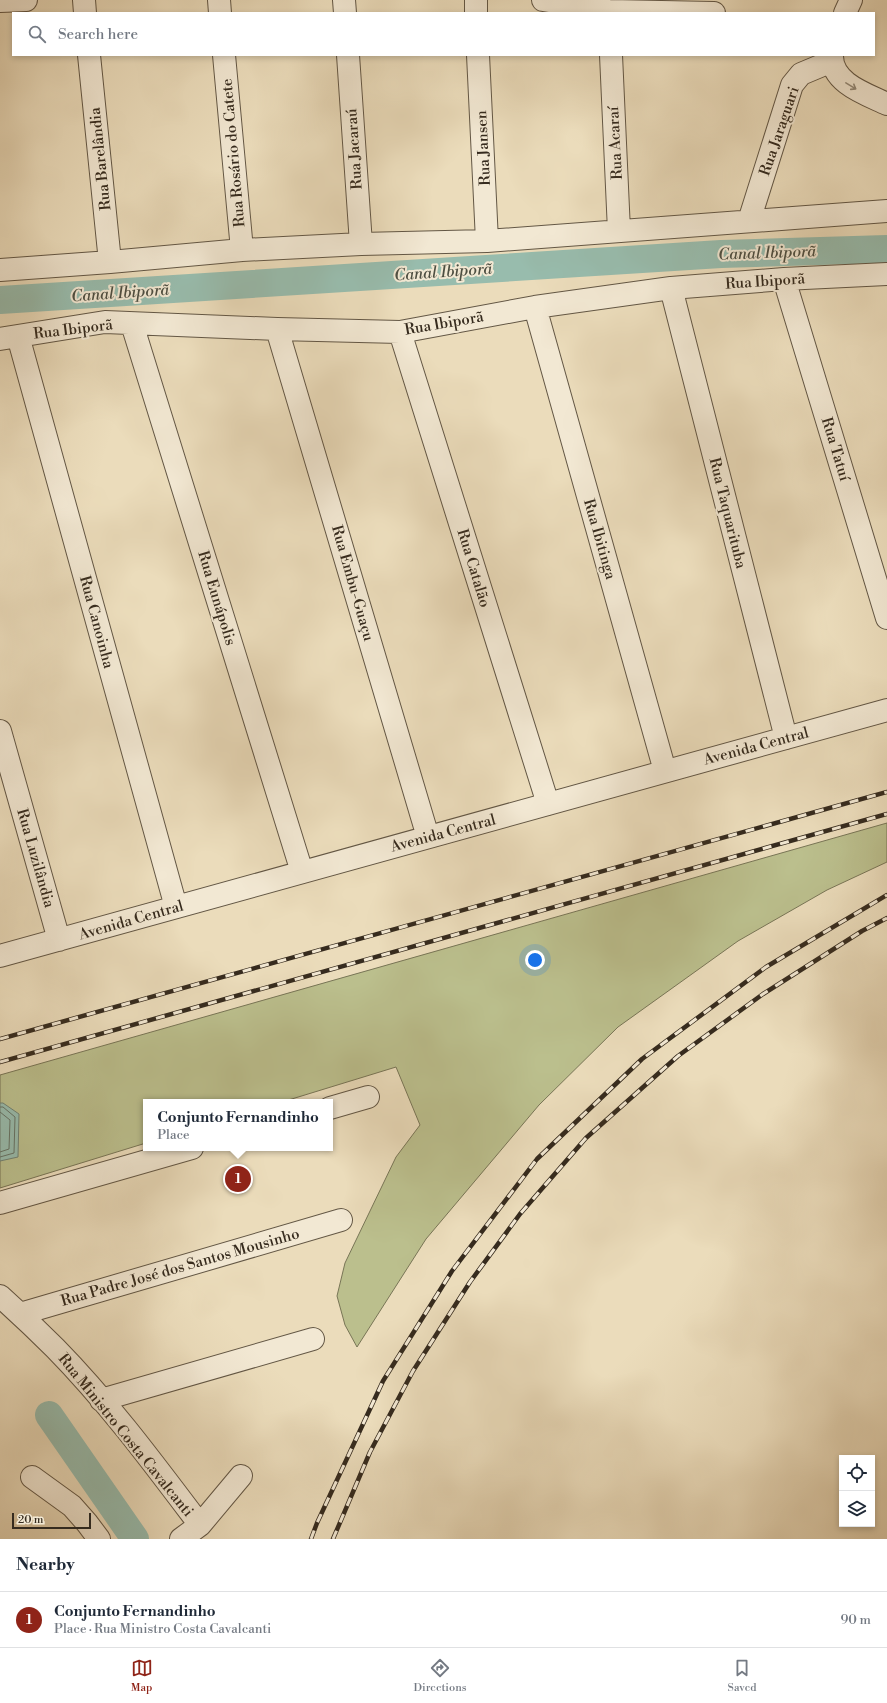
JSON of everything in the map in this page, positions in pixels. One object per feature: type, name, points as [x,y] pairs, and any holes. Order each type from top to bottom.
[{"type":"street","points":[[0,1],[26,0]]},
{"type":"street","points":[[84,0],[85,12]]},
{"type":"street","points":[[219,0],[220,12]]},
{"type":"street","points":[[344,0],[345,12]]},
{"type":"street","points":[[476,0],[476,12]]},
{"type":"street","points":[[543,0],[609,12]]},
{"type":"street","points":[[845,12],[850,0]]},
{"type":"street","name":"Rua Barelândia","points":[[89,56],[110,262]]},
{"type":"street","name":"Rua Rosário do Catete","points":[[224,56],[242,250]]},
{"type":"street","name":"Rua Jacaraú","points":[[348,56],[361,244]]},
{"type":"street","name":"Rua Jansen","points":[[478,56],[487,241]]},
{"type":"street","name":"Rua Acaraí","points":[[611,56],[619,231]]},
{"type":"street","points":[[832,58],[835,71],[846,83],[887,104]]},
{"type":"street","name":"Rua Jaraguari","points":[[749,221],[792,85],[801,74],[832,58]]},
{"type":"street","points":[[0,270],[242,250],[361,244],[487,241],[887,211]]},
{"type":"street","name":"Rua Ibiporã","points":[[9,338],[105,322],[400,332],[535,307],[671,288],[784,279],[887,274]]},
{"type":"street","name":"Rua Tatuí","points":[[784,279],[887,618]]},
{"type":"street","name":"Rua Taquarituba","points":[[671,288],[786,738]]},
{"type":"street","name":"Rua Ibitinga","points":[[535,307],[665,771]]},
{"type":"street","name":"Rua Eunápolis","points":[[132,324],[302,872]]},
{"type":"street","name":"Rua Embu-Guaçu","points":[[277,329],[428,837]]},
{"type":"street","name":"Rua Catalão","points":[[400,332],[548,804]]},
{"type":"street","name":"Rua Canoinha","points":[[9,338],[176,907]]},
{"type":"street","name":"Avenida Central","points":[[0,956],[887,710]]},
{"type":"street","name":"Rua Luzilândia","points":[[0,731],[59,940]]},
{"type":"street","points":[[333,1107],[368,1097]]},
{"type":"street","points":[[0,1203],[182,1151]]},
{"type":"street","name":"Rua Padre José dos Santos Mousinho","points":[[20,1314],[341,1220]]},
{"type":"street","name":"Rua Ministro Costa Cavalcanti","points":[[0,1296],[56,1349],[101,1400],[141,1448],[200,1525]]},
{"type":"street","points":[[101,1400],[313,1339]]},
{"type":"street","points":[[181,1539],[200,1525],[241,1476]]},
{"type":"street","points":[[32,1477],[72,1506],[87,1522],[99,1539]]},
{"type":"green space","points":[[887,823],[887,862],[827,890],[738,941],[618,1027],[539,1105],[426,1239],[357,1347],[345,1325],[337,1296],[345,1263],[396,1157],[420,1125],[396,1067],[292,1099],[143,1099],[143,1144],[0,1188],[0,1075]]},
{"type":"water","points":[[0,1103],[3,1103],[19,1114],[18,1157],[0,1161]]},
{"type":"waterway","name":"Canal Ibiporã","points":[[0,300],[721,254],[887,249]]},
{"type":"waterway","points":[[49,1415],[135,1539]]},
{"type":"railway","points":[[0,1039],[887,792]]},
{"type":"railway","points":[[0,1062],[887,814]]},
{"type":"railway","points":[[311,1539],[383,1381],[452,1271],[537,1159],[642,1059],[766,967],[887,895]]},
{"type":"railway","points":[[333,1539],[370,1452],[413,1371],[470,1282],[520,1214],[586,1138],[678,1056],[763,994],[862,931],[887,918]]},
{"type":"place","name":"Conjunto Fernandinho","points":[[238,1179]]}]
